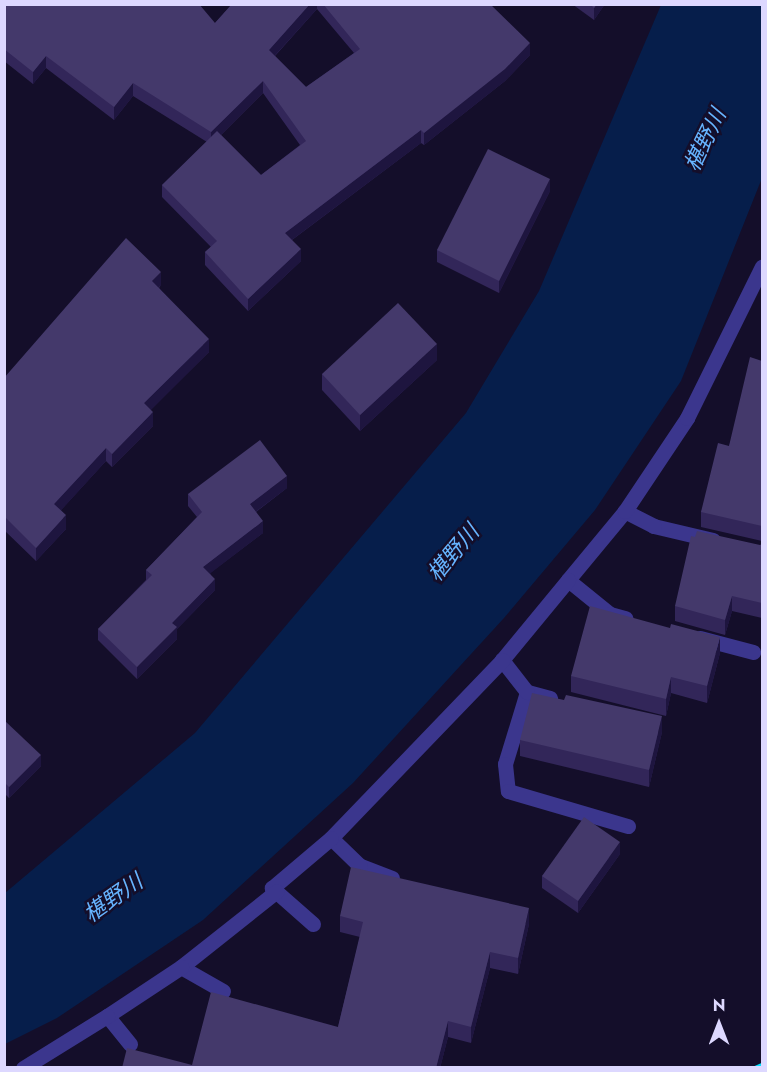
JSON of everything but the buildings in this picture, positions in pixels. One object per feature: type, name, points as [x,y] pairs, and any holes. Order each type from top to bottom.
[{"type":"street","points":[[313,924],[272,888],[331,838],[502,660],[625,511],[687,418],[762,266]]},
{"type":"street","points":[[625,511],[654,526],[730,543]]},
{"type":"street","points":[[568,580],[610,614],[643,623]]},
{"type":"street","points":[[687,634],[753,652]]},
{"type":"street","points":[[502,660],[527,692],[571,702]]},
{"type":"street","points":[[527,692],[505,764],[508,792],[628,826]]},
{"type":"street","points":[[331,838],[360,866],[403,881]]},
{"type":"street","points":[[21,1067],[107,1016],[181,967],[277,891]]},
{"type":"street","points":[[181,967],[223,991]]},
{"type":"street","points":[[107,1016],[130,1044]]},
{"type":"water","name":"椹野川","points":[[661,5],[762,5],[762,178],[681,381],[595,510],[504,618],[353,783],[203,920],[57,1018],[5,1044],[5,893],[195,733],[466,413],[539,291]]},
{"type":"railway","points":[[755,1068],[762,1065]]}]
